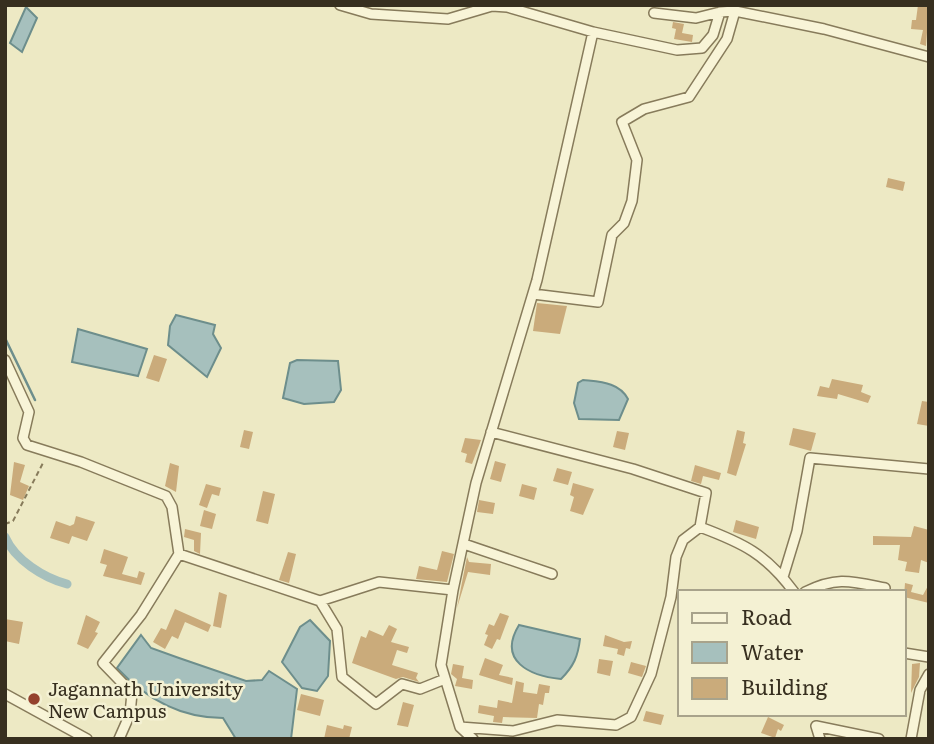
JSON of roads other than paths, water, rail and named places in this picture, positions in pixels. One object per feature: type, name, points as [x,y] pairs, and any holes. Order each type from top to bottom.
[{"type":"street","points":[[340,5],[371,14],[448,19],[492,6],[507,7],[593,32],[677,50],[702,48],[713,35],[720,12]]},
{"type":"street","points":[[533,294],[598,302],[612,235],[624,223],[632,201],[637,160],[622,122],[643,109],[689,97],[727,40],[735,11]]},
{"type":"street","points":[[654,13],[696,18],[735,11],[824,29],[929,57]]},
{"type":"street","points":[[473,739],[460,727],[441,665],[453,590],[491,432],[533,294],[593,32]]},
{"type":"street","points":[[5,360],[29,412],[23,438],[27,444],[166,496],[172,507],[179,554],[141,615],[103,663],[132,693],[130,713],[119,739]]},
{"type":"street","points":[[460,727],[513,731],[557,720],[616,724],[631,717],[652,674],[671,597],[676,557],[683,540],[700,527],[706,493],[633,469],[491,432]]},
{"type":"street","points":[[783,577],[797,531],[810,458],[929,468]]},
{"type":"street","points":[[700,527],[748,546],[783,577],[793,590]]},
{"type":"street","points":[[464,544],[552,574]]},
{"type":"street","points":[[179,554],[320,601],[379,582],[453,590]]},
{"type":"street","points":[[810,590],[835,580],[885,587]]},
{"type":"street","points":[[320,601],[337,629],[342,677],[376,704],[402,684],[420,689],[445,679]]},
{"type":"street","points":[[906,653],[929,657]]},
{"type":"street","points":[[911,739],[920,690],[929,674]]},
{"type":"street","points":[[5,694],[87,739]]},
{"type":"street","points":[[820,739],[816,726],[879,739]]},
{"type":"water","points":[[26,7],[37,18],[22,52],[10,43]]},
{"type":"water","points":[[176,315],[215,325],[213,334],[221,348],[207,377],[168,345],[170,326]]},
{"type":"water","points":[[78,329],[147,349],[138,376],[72,362]]},
{"type":"water","points":[[297,360],[338,361],[341,390],[334,402],[304,404],[283,398],[290,363]]},
{"type":"water","points":[[583,380],[608,384],[624,393],[628,399],[619,420],[579,419],[574,403],[578,383]]},
{"type":"water","points":[[310,620],[330,641],[328,676],[317,691],[302,688],[282,662],[300,627]]},
{"type":"water","points":[[519,625],[580,639],[575,660],[561,679],[528,670],[514,657],[513,638]]},
{"type":"water","points":[[141,635],[151,648],[179,658],[246,681],[262,680],[269,671],[297,689],[291,739],[236,739],[223,718],[178,710],[139,688],[117,668]]},
{"type":"waterway","points":[[5,338],[35,400]]},
{"type":"waterway","points":[[5,537],[16,553],[31,567],[67,584]]},
{"type":"place","name":"Jagannath University New Campus","points":[[34,699]]}]
